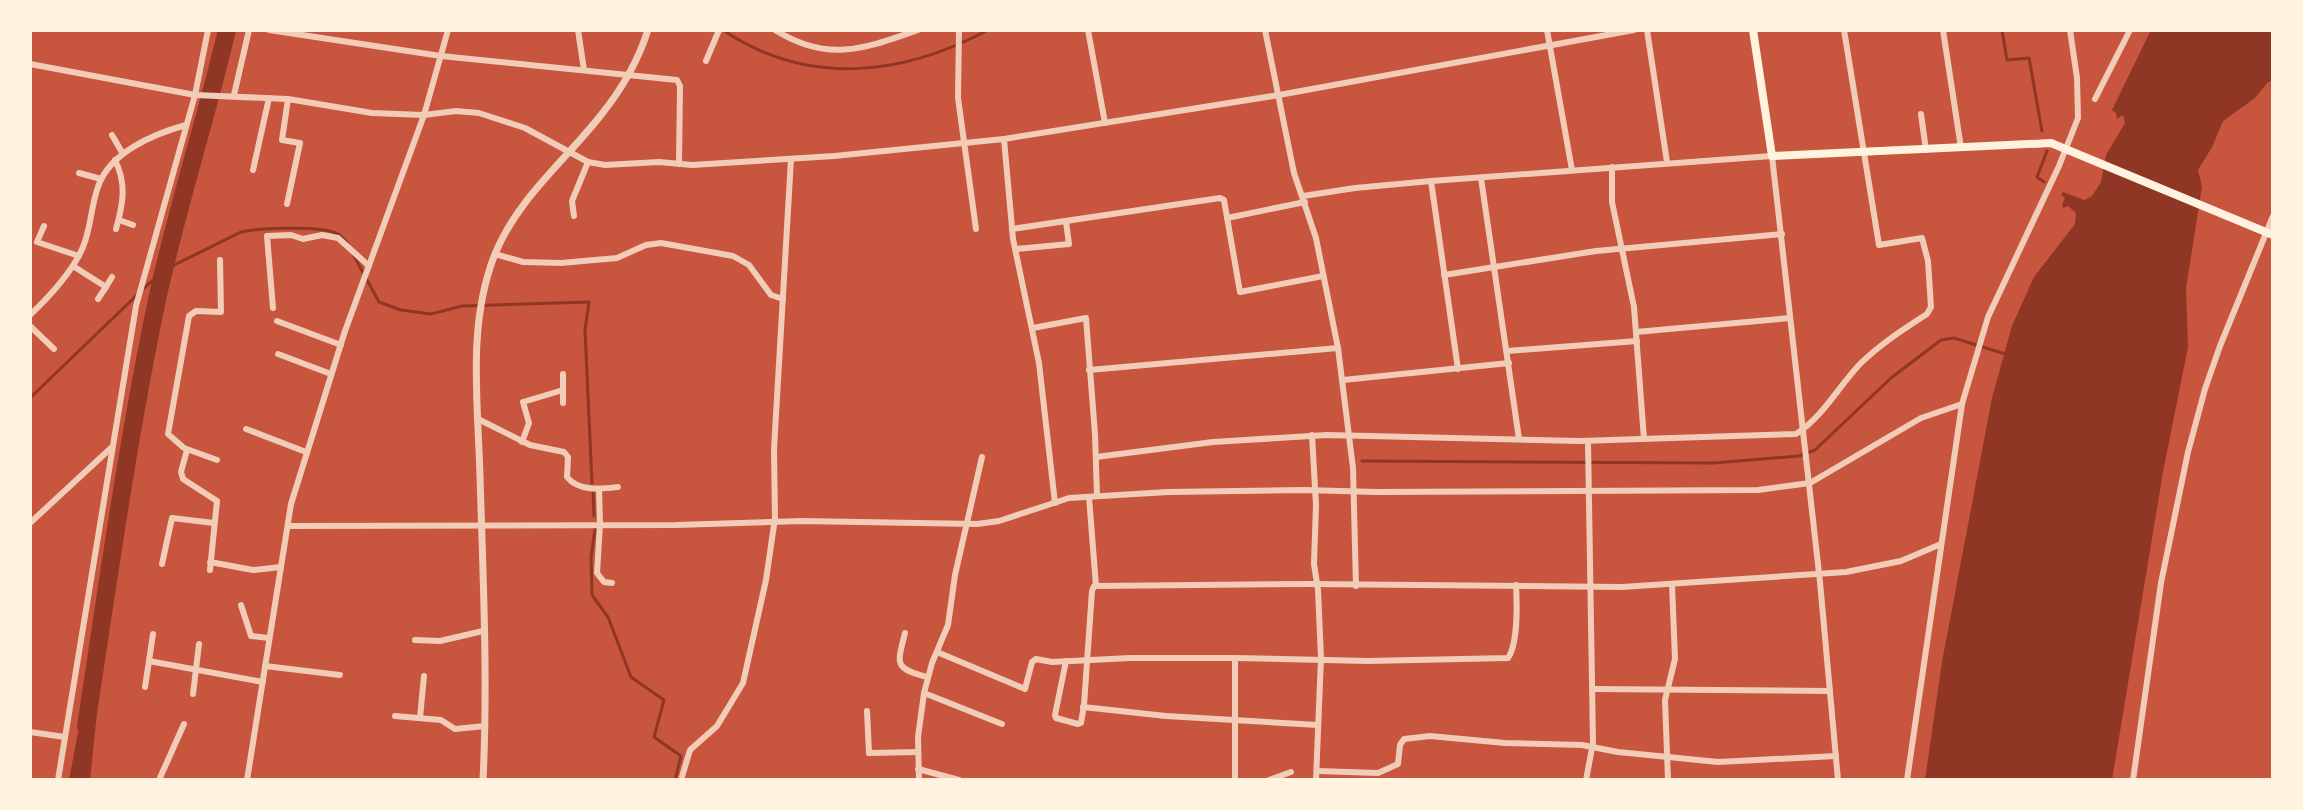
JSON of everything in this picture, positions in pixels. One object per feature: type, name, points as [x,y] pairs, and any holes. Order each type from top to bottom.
[{"type":"main road","points":[[1753,30],[1772,156],[2037,142],[2068,148],[2266,232]]},
{"type":"street","points":[[58,780],[136,306],[197,95],[208,30]]},
{"type":"street","points":[[232,95],[249,30]]},
{"type":"street","points":[[269,30],[441,56],[674,79],[680,82],[679,164]]},
{"type":"street","points":[[247,780],[288,526],[306,452],[424,115],[448,30]]},
{"type":"street","points":[[578,30],[584,70]]},
{"type":"street","points":[[483,780],[485,726],[477,351],[484,288],[495,254],[526,200],[602,114],[629,74],[648,30]]},
{"type":"street","points":[[706,61],[719,30]]},
{"type":"street","points":[[775,30],[799,43],[847,50],[872,47],[918,30]]},
{"type":"street","points":[[959,30],[957,82],[976,229]]},
{"type":"street","points":[[1088,30],[1105,123]]},
{"type":"street","points":[[1265,30],[1294,173],[1304,199],[1338,348],[1350,435],[1356,586]]},
{"type":"street","points":[[1547,30],[1572,170]]},
{"type":"street","points":[[30,64],[197,95],[288,99],[372,113],[479,113],[525,128],[588,162],[605,165],[679,164],[791,159],[1004,139],[1279,95],[1634,30]]},
{"type":"street","points":[[1647,30],[1667,162]]},
{"type":"street","points":[[1096,457],[1213,442],[1312,435],[1588,441],[1789,436],[1802,430],[1819,416],[1839,387],[1870,355],[1927,314],[1931,307],[1928,261],[1922,238],[1879,245],[1844,30]]},
{"type":"street","points":[[1943,30],[1961,148]]},
{"type":"street","points":[[1907,780],[1962,404],[1988,317],[2068,148],[2079,113],[2070,30]]},
{"type":"street","points":[[2095,99],[2130,30]]},
{"type":"street","points":[[253,170],[269,98]]},
{"type":"street","points":[[287,204],[300,143],[282,140],[288,99]]},
{"type":"street","points":[[1921,114],[1926,150]]},
{"type":"street","points":[[32,311],[79,256],[101,179],[115,160],[157,136],[186,125]]},
{"type":"street","points":[[112,135],[123,154]]},
{"type":"street","points":[[1004,139],[1012,229],[1033,328],[1055,503]]},
{"type":"street","points":[[1227,218],[1355,188],[1772,156],[1820,574],[1838,780]]},
{"type":"street","points":[[681,780],[690,750],[717,726],[745,678],[766,580],[774,523],[774,449],[791,159]]},
{"type":"street","points":[[115,160],[120,170],[124,196],[116,229]]},
{"type":"street","points":[[574,216],[572,201],[588,162]]},
{"type":"street","points":[[1612,167],[1612,202],[1636,332],[1644,439]]},
{"type":"street","points":[[79,173],[101,179]]},
{"type":"street","points":[[1481,178],[1519,439]]},
{"type":"street","points":[[1431,181],[1458,369]]},
{"type":"street","points":[[1012,229],[1220,198],[1224,200],[1240,292],[1323,276]]},
{"type":"street","points":[[2133,780],[2161,583],[2188,452],[2220,346],[2273,216]]},
{"type":"street","points":[[119,220],[133,225]]},
{"type":"street","points":[[1016,249],[1069,244],[1066,222]]},
{"type":"street","points":[[44,226],[34,242],[79,256]]},
{"type":"street","points":[[1444,275],[1622,248],[1782,234]]},
{"type":"street","points":[[273,308],[267,236],[291,235],[303,239],[322,235],[338,238],[369,266]]},
{"type":"street","points":[[495,254],[523,262],[561,263],[617,258],[646,245],[661,243],[733,256],[749,265],[771,295],[783,299]]},
{"type":"street","points":[[217,460],[187,450],[168,434],[189,316],[196,311],[221,312],[220,260]]},
{"type":"street","points":[[73,266],[106,287]]},
{"type":"street","points":[[98,299],[112,277]]},
{"type":"street","points":[[1033,328],[1086,318],[1096,457],[1093,496],[1096,586],[1092,591],[1088,660],[1081,723],[1078,724],[1056,718],[1066,661]]},
{"type":"street","points":[[1636,332],[1790,318]]},
{"type":"street","points":[[277,321],[341,345]]},
{"type":"street","points":[[30,326],[54,349]]},
{"type":"street","points":[[1507,351],[1637,341]]},
{"type":"street","points":[[1089,370],[1338,348]]},
{"type":"street","points":[[278,354],[331,374]]},
{"type":"street","points":[[1343,380],[1509,363]]},
{"type":"street","points":[[563,374],[563,403]]},
{"type":"street","points":[[522,442],[529,423],[523,402],[563,390]]},
{"type":"street","points":[[288,526],[966,524],[999,521],[1055,503],[1093,496],[1315,490],[1758,490],[1808,483],[1921,418],[1962,404]]},
{"type":"street","points":[[478,419],[522,442],[564,452],[568,457],[569,480],[583,487],[618,487]]},
{"type":"street","points":[[246,429],[306,452]]},
{"type":"street","points":[[1312,435],[1314,564],[1321,658],[1316,780]]},
{"type":"street","points":[[1586,780],[1593,747],[1588,441]]},
{"type":"street","points":[[30,523],[111,448]]},
{"type":"street","points":[[187,450],[182,477],[217,501],[210,566],[253,570],[281,567]]},
{"type":"street","points":[[919,780],[918,752],[927,677],[950,619],[955,575],[982,457]]},
{"type":"street","points":[[599,489],[597,573],[604,582],[612,583]]},
{"type":"street","points":[[162,564],[172,518],[214,523]]},
{"type":"street","points":[[1096,586],[1590,587],[1672,584],[1859,570],[1901,561],[1941,544]]},
{"type":"street","points":[[1668,780],[1666,691],[1675,659],[1672,584]]},
{"type":"street","points":[[937,652],[1025,689],[1032,662],[1036,659],[1321,658],[1368,661],[1508,658],[1514,638],[1516,585]]},
{"type":"street","points":[[241,605],[251,636],[269,638]]},
{"type":"street","points":[[415,640],[440,641],[483,631]]},
{"type":"street","points":[[905,633],[898,660],[900,666],[927,677]]},
{"type":"street","points":[[145,687],[153,634]]},
{"type":"street","points":[[193,694],[199,644]]},
{"type":"street","points":[[1235,658],[1235,780]]},
{"type":"street","points":[[149,661],[263,682]]},
{"type":"street","points":[[265,666],[340,675]]},
{"type":"street","points":[[420,718],[424,676]]},
{"type":"street","points":[[1593,689],[1830,691]]},
{"type":"street","points":[[924,693],[1002,724]]},
{"type":"street","points":[[1083,707],[1166,716],[1318,725]]},
{"type":"street","points":[[867,711],[869,753],[918,752]]},
{"type":"street","points":[[395,716],[441,720],[455,729],[485,726]]},
{"type":"street","points":[[159,780],[184,724]]},
{"type":"street","points":[[30,732],[65,737]]},
{"type":"street","points":[[1317,771],[1385,771],[1398,764],[1400,745],[1408,737],[1430,736],[1593,747],[1733,762],[1836,756]]},
{"type":"street","points":[[918,769],[959,780]]},
{"type":"street","points":[[1269,780],[1291,772]]},
{"type":"shaded area","points":[[2151,30],[2273,30],[2273,80],[2255,98],[2223,121],[2198,170],[2202,187],[2186,288],[2188,347],[2163,472],[2112,780],[1925,780],[1942,662],[1992,398],[2012,326],[2034,277],[2075,224],[2076,213],[2068,206],[2063,208],[2065,198],[2061,195],[2063,192],[2084,200],[2092,196],[2101,182],[2106,155],[2125,123],[2123,115],[2117,119],[2112,110]]},
{"type":"shaded area","points":[[84,701],[98,703],[90,780],[69,780]]},
{"type":"waterway","points":[[86,726],[147,348],[174,228],[227,30]]},
{"type":"waterway","points":[[723,30],[755,48],[788,61],[855,69],[922,57],[988,30]]},
{"type":"waterway","points":[[2002,30],[2007,60],[2029,58],[2042,131]]},
{"type":"waterway","points":[[2044,182],[2037,177],[2047,151]]},
{"type":"waterway","points":[[142,290],[164,270],[241,232],[287,228],[325,230],[338,234],[348,244]]},
{"type":"waterway","points":[[353,254],[379,302],[401,310],[431,314],[462,306],[589,302],[585,330],[592,483]]},
{"type":"waterway","points":[[30,398],[137,295]]},
{"type":"waterway","points":[[1362,461],[1714,463],[1799,456],[1815,450],[1891,378],[1941,340],[1954,338],[2005,354]]},
{"type":"waterway","points":[[593,492],[594,516]]},
{"type":"waterway","points":[[595,529],[591,557],[592,595],[608,617],[631,677],[664,700],[654,737],[681,756],[675,780]]}]
